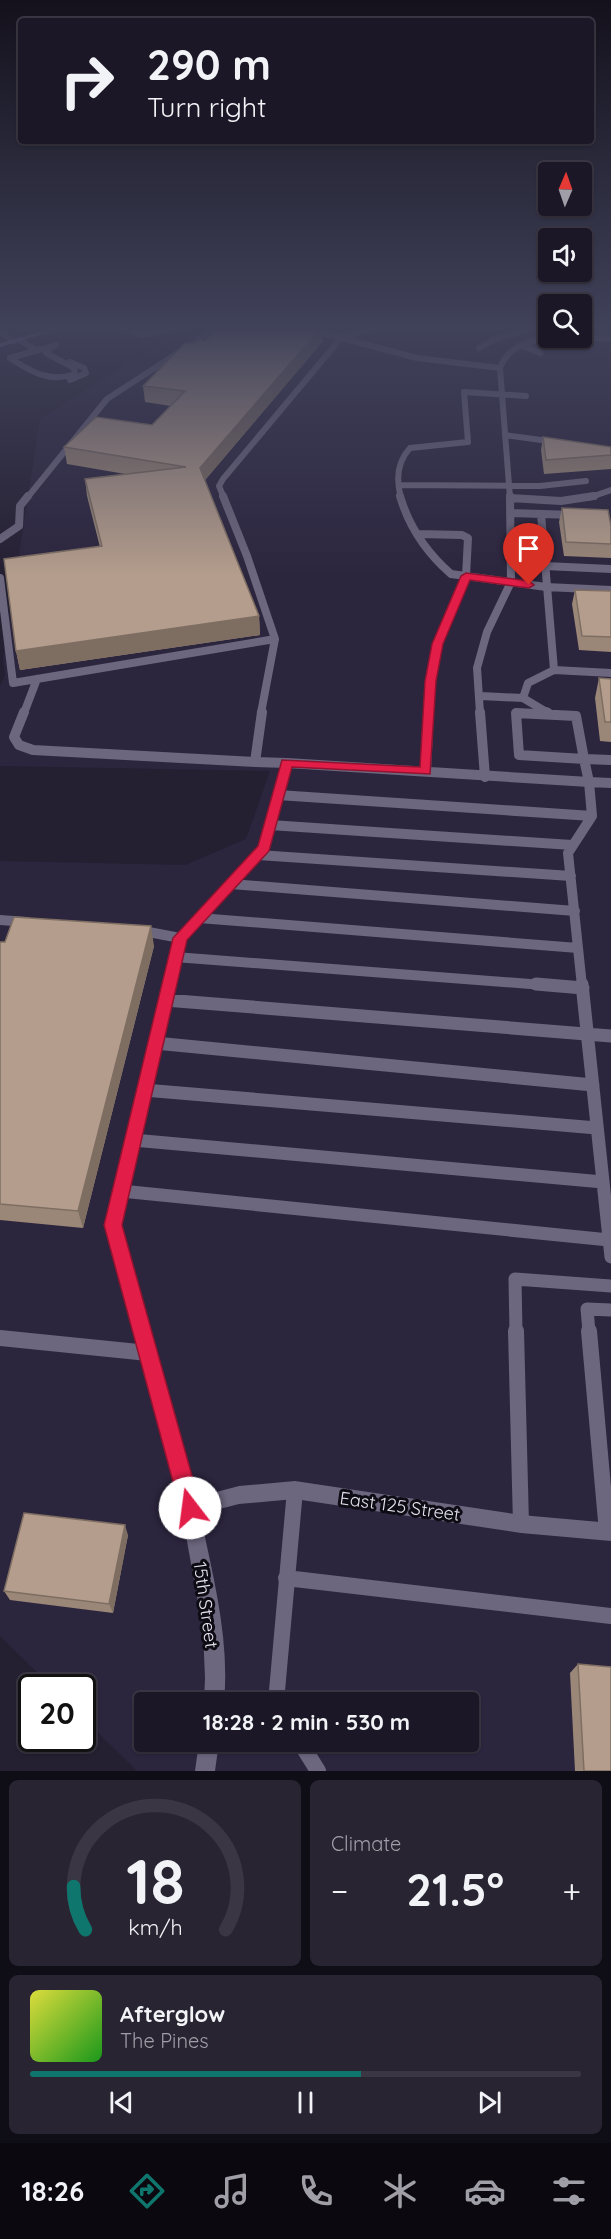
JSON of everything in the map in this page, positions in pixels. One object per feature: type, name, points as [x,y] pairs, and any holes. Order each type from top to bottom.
[{"type":"street","name":"East 125 Street","points":[[190,1508],[238,1495],[295,1490],[521,1524],[609,1532]]},
{"type":"street","name":"15th Street","points":[[190,1508],[210,1609],[215,1692]]},
{"type":"street","points":[[205,1771],[208,1752]]},
{"type":"lane","points":[[0,539],[19,526],[20,506],[98,411]]},
{"type":"lane","points":[[255,762],[257,737],[275,639],[247,556],[219,486],[222,478],[279,411]]},
{"type":"lane","points":[[465,411],[468,442],[410,448],[400,463],[400,498],[406,517],[441,567],[451,574],[546,586],[611,590]]},
{"type":"lane","points":[[485,777],[481,696],[477,668],[487,632],[511,582],[510,498],[503,411]]},
{"type":"lane","points":[[505,435],[560,443]]},
{"type":"lane","points":[[399,485],[548,486],[586,481]]},
{"type":"lane","points":[[510,498],[566,501],[585,499],[611,490]]},
{"type":"lane","points":[[510,513],[588,516]]},
{"type":"lane","points":[[541,514],[554,670]]},
{"type":"lane","points":[[418,534],[462,535],[468,538],[466,576],[438,644],[430,681],[426,771]]},
{"type":"lane","points":[[545,566],[611,569]]},
{"type":"lane","points":[[0,578],[12,680]]},
{"type":"lane","points":[[0,680],[12,680],[13,683],[275,639]]},
{"type":"lane","points":[[523,698],[528,683],[554,670],[611,673]]},
{"type":"lane","points":[[37,679],[14,737],[19,745],[33,750],[611,783]]},
{"type":"lane","points":[[481,696],[523,698],[550,715]]},
{"type":"lane","points":[[611,760],[584,759],[519,755],[516,713],[576,716],[584,759],[589,783],[592,816],[568,853],[611,1257]]},
{"type":"lane","points":[[190,1508],[113,1225],[180,938],[265,848],[287,763]]},
{"type":"lane","points":[[278,795],[592,816]]},
{"type":"lane","points":[[270,825],[572,845]]},
{"type":"lane","points":[[258,855],[571,876]]},
{"type":"lane","points":[[231,884],[575,911]]},
{"type":"lane","points":[[199,918],[578,948]]},
{"type":"lane","points":[[0,920],[34,922]]},
{"type":"lane","points":[[125,929],[180,938]]},
{"type":"lane","points":[[176,957],[583,988]]},
{"type":"lane","points":[[165,1000],[611,1036]]},
{"type":"lane","points":[[155,1043],[593,1085]]},
{"type":"lane","points":[[144,1090],[597,1128]]},
{"type":"lane","points":[[133,1140],[603,1182]]},
{"type":"lane","points":[[121,1191],[609,1240]]},
{"type":"lane","points":[[521,1524],[515,1279],[611,1286]]},
{"type":"lane","points":[[609,1532],[587,1309],[611,1310]]},
{"type":"lane","points":[[0,1338],[148,1353]]},
{"type":"lane","points":[[275,1692],[295,1490]]},
{"type":"lane","points":[[286,1578],[611,1616]]},
{"type":"lane","points":[[306,1752],[318,1771]]},
{"type":"shaded area","points":[[53,411],[611,411],[611,1771],[137,1771],[96,1731],[96,1674],[39,1674],[0,1636],[0,861],[185,865],[246,839],[270,771],[0,766],[0,686],[5,675],[3,658],[40,419]]},
{"type":"building","points":[[166,411],[250,411],[200,468],[259,616],[16,651],[4,559],[102,546],[85,479],[186,467],[64,447],[96,417],[152,425]]},
{"type":"building","points":[[543,437],[611,447],[611,455],[546,460]]},
{"type":"building","points":[[562,508],[608,510],[611,544],[566,542]]},
{"type":"building","points":[[575,590],[611,591],[611,637],[582,636]]},
{"type":"building","points":[[599,678],[611,679],[611,722],[605,722]]},
{"type":"building","points":[[14,917],[151,926],[78,1211],[0,1204],[0,942],[5,942]]},
{"type":"building","points":[[24,1513],[125,1525],[109,1604],[4,1591]]},
{"type":"building","points":[[578,1664],[611,1667],[611,1771],[584,1771]]},
{"type":"route","points":[[190,1508],[113,1225],[180,938],[265,848],[287,763],[426,771],[430,681],[440,636],[466,576],[529,585]]}]
